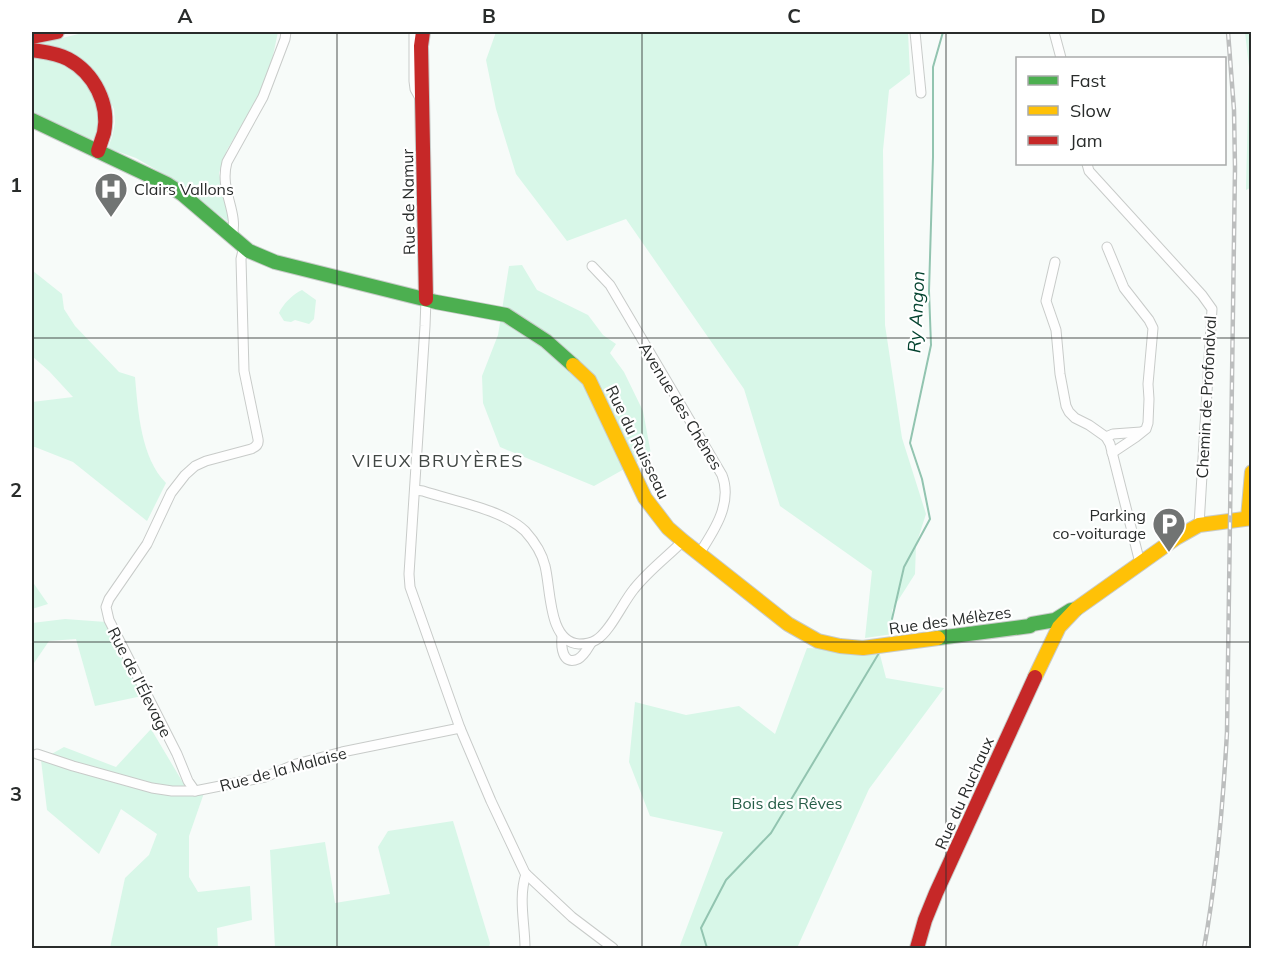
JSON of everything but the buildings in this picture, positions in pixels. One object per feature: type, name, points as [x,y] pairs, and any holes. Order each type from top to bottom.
[{"type":"main road","points":[[32,37],[57,32]]},
{"type":"main road","name":"Rue de Namur","points":[[423,32],[421,46],[426,299]]},
{"type":"main road","points":[[32,50],[68,59],[89,75],[97,87],[103,99],[105,113],[103,140],[98,150]]},
{"type":"main road","name":"Rue du Ruisseau","points":[[32,120],[167,184],[232,237],[261,257],[426,299],[506,315],[546,341],[589,380],[645,498],[668,528],[804,634],[837,646],[875,647]]},
{"type":"main road","points":[[1250,518],[1251,472]]},
{"type":"main road","name":"Rue des Mélèzes","points":[[875,647],[1032,624],[1053,627],[1071,610],[1076,609],[1176,538],[1199,525],[1250,518]]},
{"type":"main road","name":"Rue du Ruchaux","points":[[917,948],[936,893],[1046,653],[1053,627]]},
{"type":"street","points":[[232,237],[233,218],[224,180],[227,162],[262,97],[286,32]]},
{"type":"street","name":"Rue de Namur","points":[[414,32],[414,81],[423,105]]},
{"type":"street","points":[[915,32],[921,93]]},
{"type":"street","points":[[1054,32],[1061,57]]},
{"type":"street","name":"Chemin de Profondval","points":[[1088,167],[1212,309],[1199,525]]},
{"type":"street","name":"Rue de l'Élevage","points":[[195,791],[109,620],[106,607],[109,599],[147,544],[171,493],[185,475],[200,463],[251,449],[258,443],[244,371],[241,259],[244,246]]},
{"type":"street","points":[[1107,247],[1124,288],[1153,328],[1148,423],[1146,429],[1112,453]]},
{"type":"street","points":[[1055,262],[1046,301],[1056,330],[1066,406],[1075,418],[1106,437],[1110,444],[1140,563]]},
{"type":"street","name":"Avenue des Chênes","points":[[592,266],[610,285],[725,483],[725,504],[709,540],[699,554]]},
{"type":"street","points":[[426,299],[409,584],[460,728],[491,801],[526,874],[572,917],[613,948]]},
{"type":"street","points":[[1106,437],[1113,434],[1141,432]]},
{"type":"street","points":[[415,490],[494,513],[511,521],[525,532],[540,551],[545,566],[555,623],[562,636],[574,644],[591,643]]},
{"type":"street","points":[[562,636],[562,651],[565,656],[578,659],[591,643],[604,633],[634,588],[683,541]]},
{"type":"street","name":"Rue de la Malaise","points":[[37,753],[73,766],[152,788],[195,791],[265,777],[296,764],[342,753],[460,728]]},
{"type":"street","points":[[525,948],[522,902],[526,874]]},
{"type":"green space","points":[[87,32],[278,32],[271,65],[259,96],[227,150],[219,173],[227,211],[234,226],[167,176],[136,158],[108,148],[115,123],[114,109],[107,95],[41,43]]},
{"type":"green space","points":[[496,32],[908,32],[910,74],[889,90],[883,150],[885,325],[902,438],[926,514],[916,545],[915,574],[892,610],[893,634],[865,638],[872,571],[780,506],[744,389],[626,219],[567,241],[516,174],[496,109],[486,60]]},
{"type":"green space","points":[[1245,32],[1252,32],[1252,187],[1246,190],[1249,67]]},
{"type":"green space","points":[[32,55],[72,67],[91,87],[102,118],[94,139],[85,140],[32,111]]},
{"type":"green space","points":[[522,265],[537,290],[588,315],[603,335],[616,344],[610,353],[624,372],[643,411],[651,454],[594,486],[500,447],[483,403],[482,376],[498,335],[509,266]]},
{"type":"green space","points":[[33,271],[62,294],[64,309],[75,326],[119,372],[135,377],[146,447],[151,461],[166,483],[147,521],[73,462],[32,447],[32,402],[73,397],[32,356]]},
{"type":"green space","points":[[302,290],[316,300],[314,319],[309,324],[295,320],[284,321],[279,313],[292,297]]},
{"type":"green space","points":[[32,581],[48,604],[32,609]]},
{"type":"green space","points":[[65,619],[106,622],[142,696],[95,706],[76,639],[49,641],[34,663],[32,692],[32,623]]},
{"type":"green space","name":"Bois des Rêves","points":[[807,648],[879,651],[886,678],[944,688],[869,789],[797,948],[679,948],[723,832],[650,816],[629,762],[635,702],[686,715],[739,706],[775,734]]},
{"type":"green space","points":[[151,729],[182,781],[204,793],[189,836],[189,877],[198,892],[250,886],[252,920],[217,928],[218,948],[110,948],[125,878],[149,855],[157,834],[121,809],[99,854],[47,810],[41,760],[64,747],[116,767]]},
{"type":"green space","points":[[453,821],[490,943],[489,948],[275,948],[270,850],[325,842],[335,903],[390,894],[378,847],[388,831]]},
{"type":"waterway","name":"Ry Angon","points":[[892,619],[904,567],[930,519],[922,479],[910,443],[931,345],[929,291],[933,67],[943,32]]},
{"type":"waterway","name":"Ry Angon","points":[[707,948],[701,928],[726,880],[771,833],[879,653]]},
{"type":"railway","points":[[1204,948],[1219,840],[1227,732],[1235,168],[1234,110],[1228,32]]},
{"type":"traffic: fast","points":[[32,120],[167,184],[249,251],[275,262],[436,302],[506,315],[546,341],[573,365]]},
{"type":"traffic: fast","points":[[938,638],[1030,626],[1055,620],[1076,609]]},
{"type":"traffic: slow","points":[[573,365],[589,380],[645,498],[668,528],[788,624],[818,641],[840,646],[863,648],[938,638]]},
{"type":"traffic: slow","points":[[1248,518],[1252,472]]},
{"type":"traffic: slow","points":[[1035,677],[1059,627],[1076,609],[1176,538],[1199,525],[1252,518]]},
{"type":"traffic: jam","points":[[32,37],[57,32]]},
{"type":"traffic: jam","points":[[423,32],[421,46],[426,299]]},
{"type":"traffic: jam","points":[[32,50],[68,59],[85,72],[98,90],[105,111],[104,133],[98,151]]},
{"type":"traffic: jam","points":[[917,948],[936,893],[1035,677]]},
{"type":"place","name":"Clairs Vallons","points":[[111,218]]},
{"type":"place","name":"Parking co-voiturage","points":[[1169,553]]},
{"type":"district","name":"VIEUX BRUYÈRES","points":[[438,460]]}]
